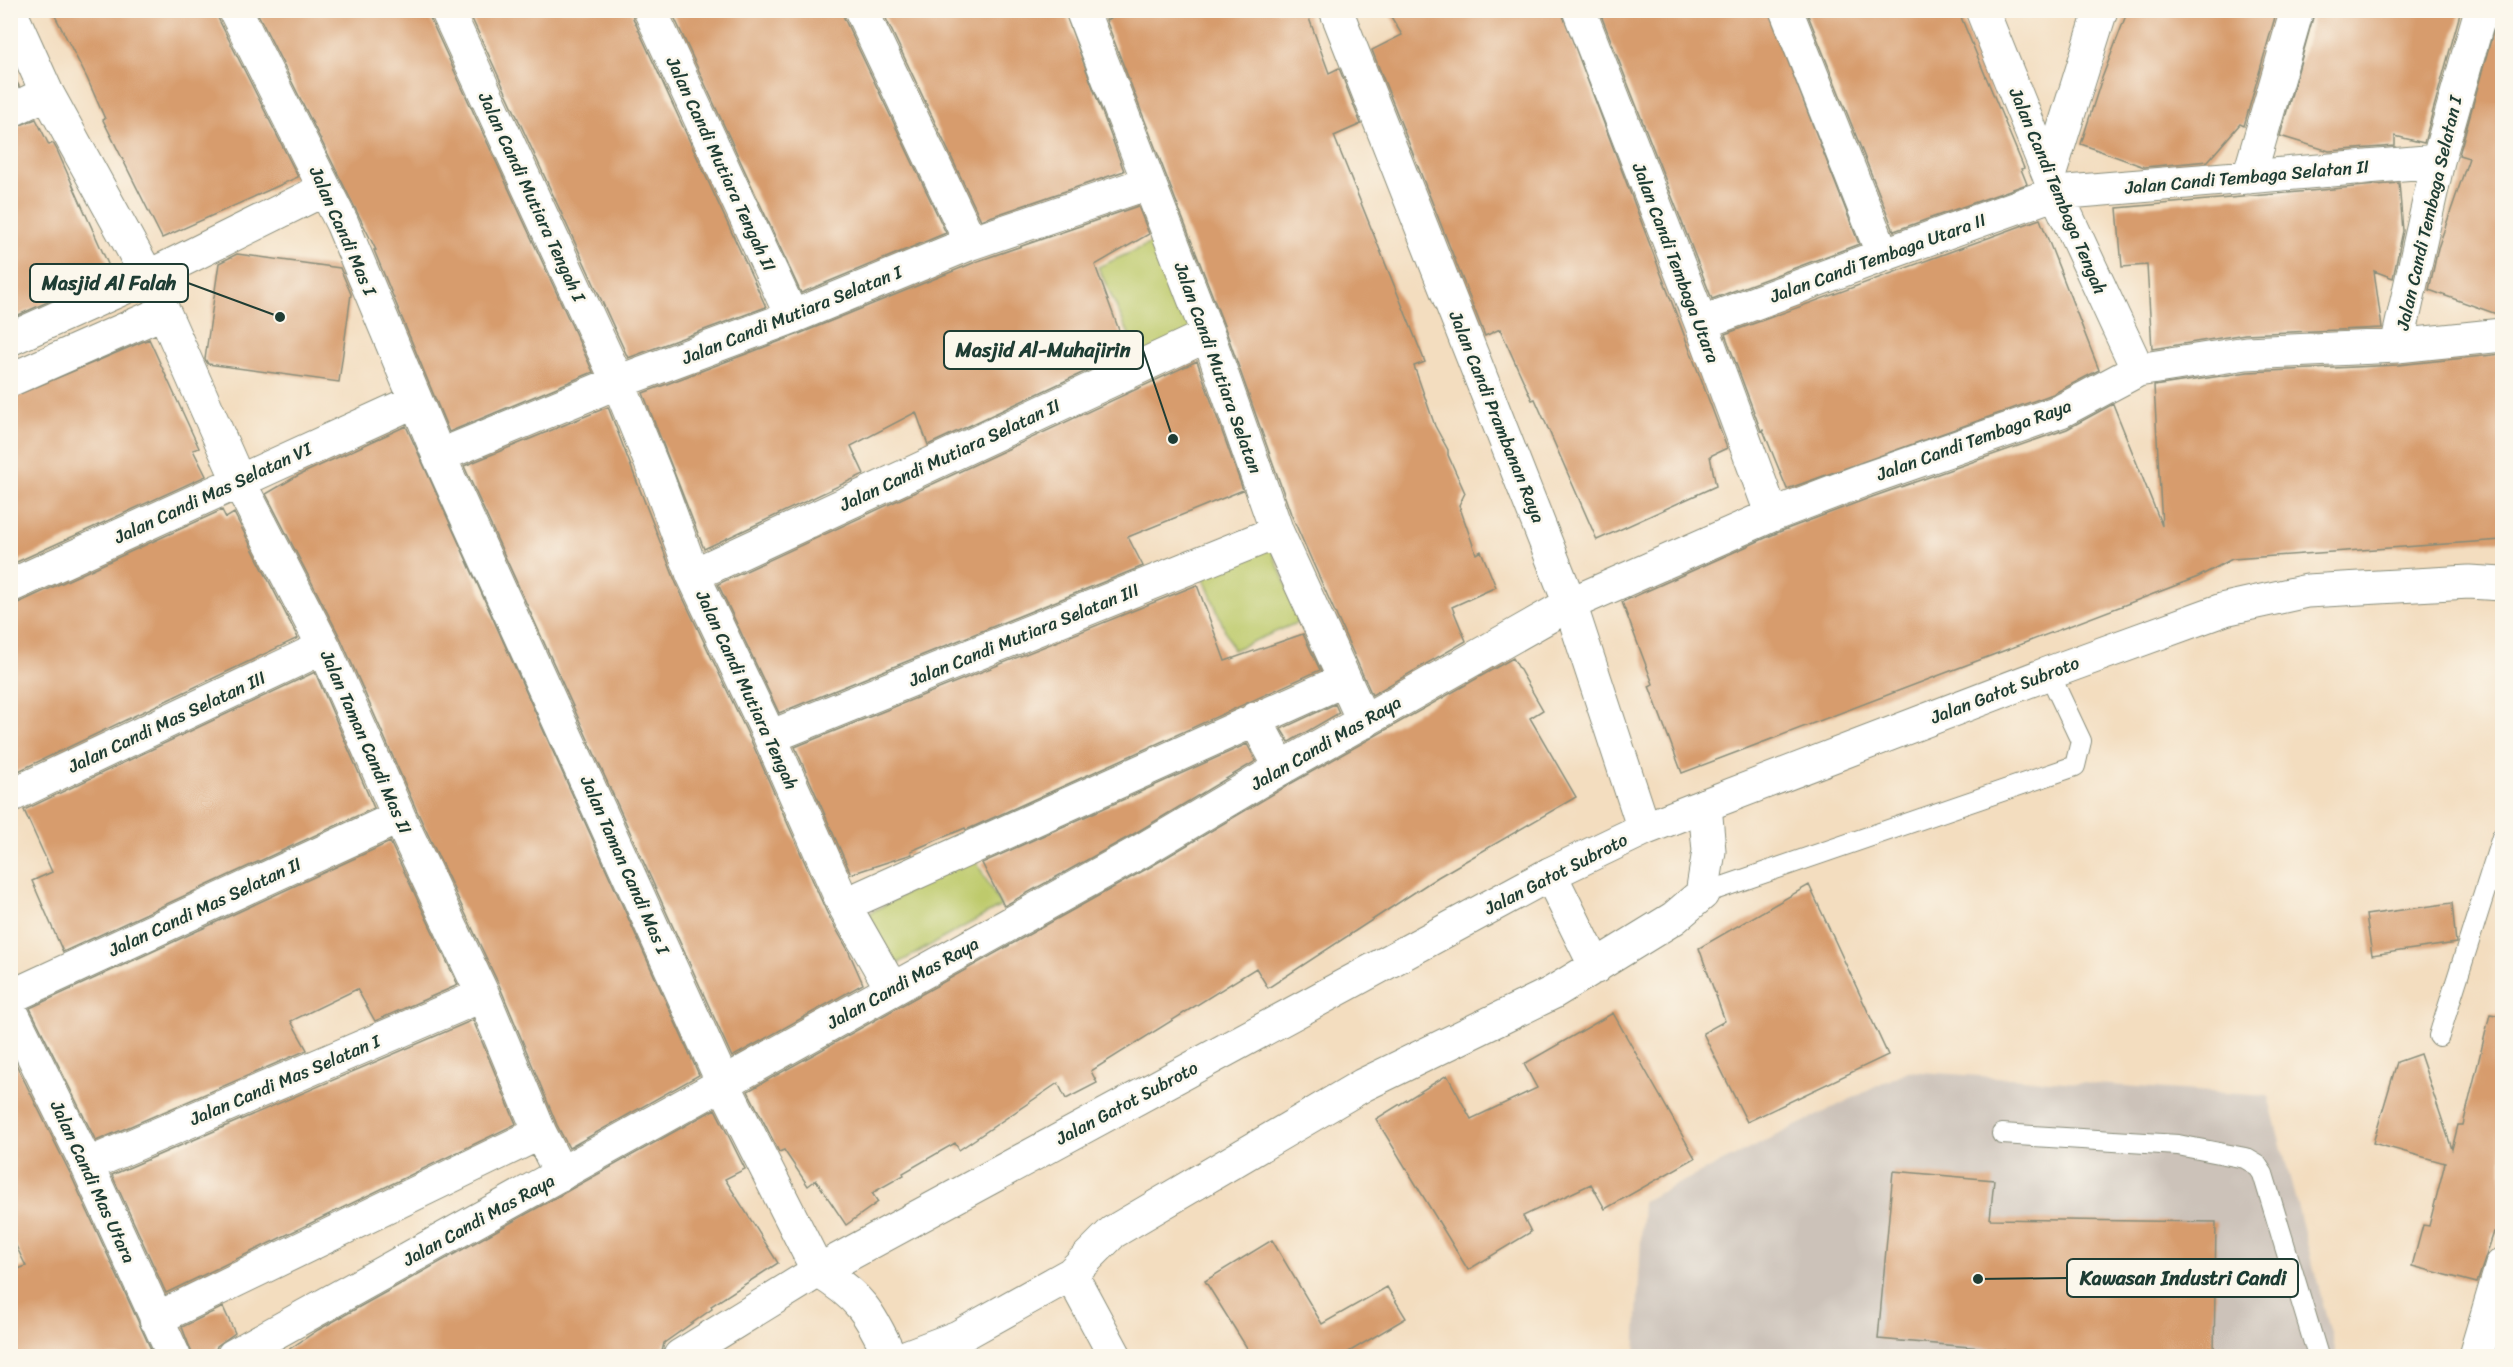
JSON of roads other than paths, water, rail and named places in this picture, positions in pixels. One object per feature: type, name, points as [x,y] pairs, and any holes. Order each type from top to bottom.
[{"type":"street","name":"Jalan Candi Mas I","points":[[235,10],[342,223],[439,456]]},
{"type":"street","name":"Jalan Candi Mutiara Tengah I","points":[[447,10],[563,267],[618,382]]},
{"type":"street","name":"Jalan Candi Mutiara Tengah II","points":[[650,10],[792,317]]},
{"type":"street","points":[[861,10],[971,243]]},
{"type":"street","name":"Jalan Candi Mutiara Selatan","points":[[1082,10],[1208,334],[1277,532],[1364,722]]},
{"type":"street","name":"Jalan Candi Prambanan Raya","points":[[1336,10],[1570,604],[1644,829]]},
{"type":"street","name":"Jalan Candi Tembaga Utara","points":[[1579,10],[1701,323],[1772,515]]},
{"type":"street","points":[[1786,10],[1883,255]]},
{"type":"street","name":"Jalan Candi Tembaga Tengah","points":[[1982,10],[2053,184],[2138,370]]},
{"type":"street","points":[[2053,184],[2101,10]]},
{"type":"street","points":[[2249,177],[2296,10]]},
{"type":"street","name":"Jalan Candi Tembaga Selatan I","points":[[2397,346],[2438,162],[2481,10]]},
{"type":"street","points":[[10,11],[47,93],[148,277]]},
{"type":"street","points":[[10,111],[47,93]]},
{"type":"street","name":"Jalan Candi Tembaga Selatan II","points":[[2053,184],[2249,177],[2438,162]]},
{"type":"street","name":"Jalan Candi Mutiara Selatan I","points":[[439,456],[618,382],[792,317],[971,243],[1148,183]]},
{"type":"street","name":"Jalan Candi Tembaga Utara II","points":[[1701,323],[1883,255],[2053,184]]},
{"type":"street","points":[[10,339],[148,277],[325,189]]},
{"type":"street","name":"Jalan Taman Candi Mas II","points":[[10,381],[164,312],[238,482],[324,647],[399,817],[483,995],[540,1134],[561,1174]]},
{"type":"street","name":"Jalan Candi Mutiara Selatan II","points":[[693,575],[1208,334]]},
{"type":"street","name":"Jalan Candi Tembaga Raya","points":[[1570,604],[1772,515],[1866,479],[2061,411],[2138,370],[2246,353],[2397,346],[2502,335]]},
{"type":"street","name":"Jalan Candi Mutiara Tengah","points":[[618,382],[693,575],[770,737],[844,905],[892,989]]},
{"type":"street","name":"Jalan Candi Mas Selatan VI","points":[[10,586],[415,401]]},
{"type":"street","name":"Jalan Taman Candi Mas I","points":[[439,456],[723,1083],[818,1271]]},
{"type":"street","name":"Jalan Candi Mutiara Selatan III","points":[[770,737],[1277,532]]},
{"type":"street","name":"Jalan Gatot Subroto","points":[[680,1356],[818,1271],[1550,874],[1644,829],[2049,673],[2225,609],[2307,591],[2469,582],[2502,584]]},
{"type":"street","name":"Jalan Candi Mas Raya","points":[[234,1356],[1141,851],[1281,768],[1570,604]]},
{"type":"street","name":"Jalan Candi Mas Selatan III","points":[[10,796],[324,647]]},
{"type":"street","points":[[844,905],[1344,680]]},
{"type":"street","points":[[1255,719],[1281,768]]},
{"type":"street","points":[[908,1356],[958,1337],[1071,1274],[1113,1232],[1343,1097],[1552,993],[1674,918],[1702,894],[1709,851],[1705,805]]},
{"type":"street","name":"Jalan Candi Mas Selatan II","points":[[10,996],[399,817]]},
{"type":"street","points":[[1550,874],[1596,967]]},
{"type":"street","name":"Jalan Candi Mas Selatan I","points":[[87,1164],[483,995]]},
{"type":"street","name":"Jalan Candi Mas Utara","points":[[10,1009],[87,1164],[174,1356]]},
{"type":"street","points":[[156,1319],[540,1134]]},
{"type":"street","points":[[2475,1356],[2502,1265]]},
{"type":"street","points":[[818,1271],[843,1286],[871,1316],[890,1356]]},
{"type":"street","points":[[1071,1274],[1115,1356]]},
{"type":"lane","points":[[1702,894],[2074,766],[2081,741],[2049,673]]},
{"type":"lane","points":[[2439,1036],[2502,837]]},
{"type":"lane","points":[[2002,1134],[2178,1145],[2245,1158],[2257,1165],[2263,1174],[2318,1356]]},
{"type":"place","name":"Masjid Al Falah","points":[[280,317]]},
{"type":"place","name":"Masjid Al-Muhajirin","points":[[1173,439]]},
{"type":"place","name":"Kawasan Industri Candi","points":[[1978,1279]]}]
